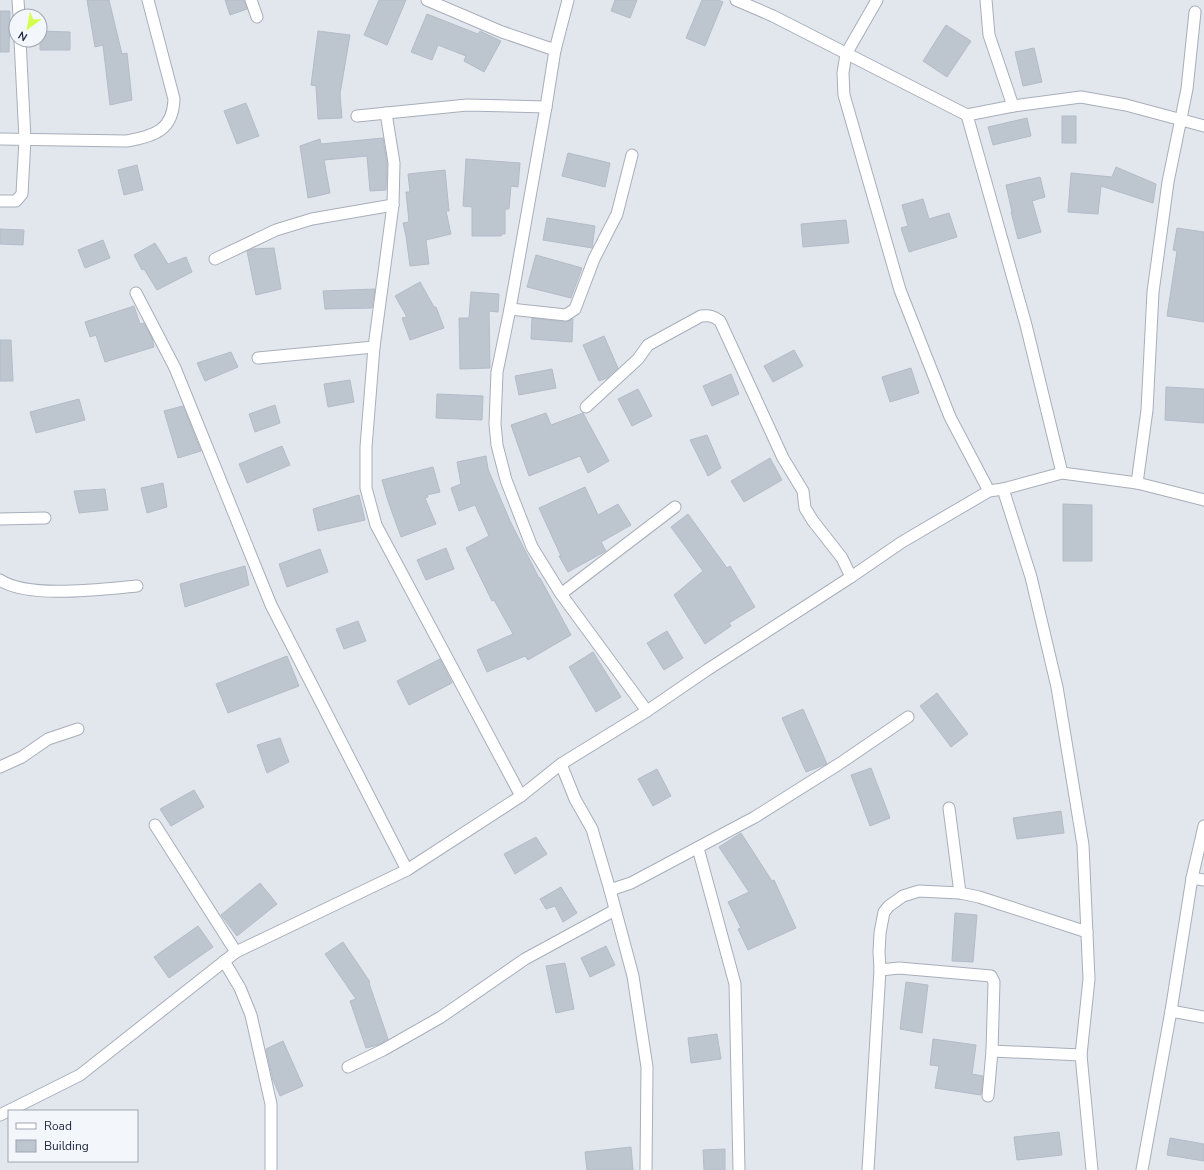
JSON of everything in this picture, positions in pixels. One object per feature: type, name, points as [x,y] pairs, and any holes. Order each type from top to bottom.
[{"type":"street","points":[[0,139],[127,141],[146,138],[167,125],[173,111],[174,99],[148,0]]},
{"type":"street","points":[[251,0],[257,17]]},
{"type":"street","points":[[427,0],[502,32],[555,50]]},
{"type":"street","points":[[568,0],[555,50],[510,309],[497,372],[495,424],[497,445],[506,480],[532,546],[561,594],[647,711]]},
{"type":"street","points":[[736,0],[773,16],[967,115],[1013,106],[1081,97],[1126,105],[1204,126]]},
{"type":"street","points":[[877,0],[846,54],[843,73],[844,95],[900,290],[950,417],[989,491]]},
{"type":"street","points":[[986,0],[989,36],[1013,106]]},
{"type":"street","points":[[1137,482],[1147,410],[1153,292],[1168,182],[1187,89],[1195,12]]},
{"type":"street","points":[[0,201],[16,201],[22,194],[25,139],[20,48]]},
{"type":"street","points":[[357,116],[467,105],[546,107]]},
{"type":"street","points":[[386,113],[394,163],[393,205],[374,347],[366,447],[366,488],[376,525],[521,796]]},
{"type":"street","points":[[967,115],[1026,326],[1062,473]]},
{"type":"street","points":[[510,309],[566,315],[575,309],[594,259],[617,214],[632,155]]},
{"type":"street","points":[[215,259],[276,230],[312,219],[393,205]]},
{"type":"street","points":[[136,293],[175,368],[271,605],[407,870]]},
{"type":"street","points":[[586,407],[638,359],[648,345],[701,316],[714,316],[720,321],[783,458],[803,490],[805,508],[813,521],[842,558],[851,577]]},
{"type":"street","points":[[258,358],[374,347]]},
{"type":"street","points":[[10,1110],[80,1075],[236,952],[407,870],[521,796],[561,764],[647,711],[902,542],[989,491],[1003,489],[1062,473],[1137,482],[1204,500]]},
{"type":"street","points":[[1003,489],[1031,577],[1057,687],[1083,845],[1089,979],[1081,1055],[1092,1170]]},
{"type":"street","points":[[561,594],[676,506]]},
{"type":"street","points":[[0,519],[45,518]]},
{"type":"street","points":[[0,580],[12,586],[30,589],[78,591],[137,586]]},
{"type":"street","points":[[610,890],[631,883],[755,817],[839,764],[908,717]]},
{"type":"street","points":[[0,767],[22,757],[48,740],[78,729]]},
{"type":"street","points":[[561,764],[575,799],[592,828],[633,976],[647,1067],[646,1170]]},
{"type":"street","points":[[949,808],[960,893]]},
{"type":"street","points":[[155,825],[236,952]]},
{"type":"street","points":[[1142,1170],[1171,1011],[1192,878],[1204,826]]},
{"type":"street","points":[[698,848],[735,984],[739,1170]]},
{"type":"street","points":[[1192,878],[1204,880]]},
{"type":"street","points":[[868,1170],[880,970],[879,952],[881,920],[884,912],[889,906],[903,896],[919,891],[960,893],[979,897],[1087,932]]},
{"type":"street","points":[[348,1067],[383,1050],[441,1017],[525,959],[615,910]]},
{"type":"street","points":[[224,961],[240,988],[253,1022],[271,1104],[271,1170]]},
{"type":"street","points":[[880,970],[898,968],[991,976],[994,982],[992,1051],[988,1096]]},
{"type":"street","points":[[1171,1011],[1204,1017]]},
{"type":"street","points":[[992,1051],[1081,1055]]},
{"type":"building","points":[[87,0],[109,0],[122,54],[127,53],[132,100],[110,105],[103,45],[95,47]]},
{"type":"building","points":[[225,0],[244,0],[247,9],[230,15]]},
{"type":"building","points":[[379,0],[406,0],[387,45],[364,35]]},
{"type":"building","points":[[615,0],[637,0],[630,18],[611,11]]},
{"type":"building","points":[[702,0],[718,0],[723,2],[705,46],[686,38]]},
{"type":"building","points":[[0,11],[8,11],[9,52],[0,52]]},
{"type":"building","points":[[427,14],[478,34],[480,31],[501,41],[484,72],[464,61],[466,56],[438,45],[432,60],[411,52]]},
{"type":"building","points":[[946,25],[971,41],[947,77],[923,61]]},
{"type":"building","points":[[48,31],[70,32],[70,50],[40,50],[40,48],[48,48]]},
{"type":"building","points":[[318,31],[350,35],[340,94],[342,118],[318,119],[316,86],[311,85]]},
{"type":"building","points":[[1034,48],[1042,82],[1023,86],[1015,52]]},
{"type":"building","points":[[246,103],[259,136],[237,144],[224,111]]},
{"type":"building","points":[[1062,116],[1076,116],[1076,143],[1062,143]]},
{"type":"building","points":[[1027,118],[1031,136],[993,145],[988,127]]},
{"type":"building","points":[[383,138],[387,163],[386,190],[370,191],[367,156],[324,160],[330,193],[308,198],[300,146],[320,139],[321,144]]},
{"type":"building","points":[[568,153],[610,163],[605,187],[562,176]]},
{"type":"building","points":[[466,159],[520,163],[518,187],[511,186],[509,209],[505,209],[505,234],[502,234],[501,236],[472,236],[472,207],[463,206]]},
{"type":"building","points":[[137,165],[143,190],[124,195],[118,170]]},
{"type":"building","points":[[1116,167],[1156,184],[1153,203],[1101,186],[1098,214],[1068,212],[1071,173],[1112,177]]},
{"type":"building","points":[[445,170],[449,211],[446,211],[451,234],[426,240],[429,264],[410,266],[403,223],[409,222],[406,192],[410,192],[408,174]]},
{"type":"building","points":[[1040,177],[1045,197],[1032,201],[1041,232],[1018,239],[1006,185]]},
{"type":"building","points":[[923,199],[929,219],[949,213],[957,237],[909,252],[901,228],[908,226],[902,205]]},
{"type":"building","points":[[547,218],[595,226],[592,248],[543,240]]},
{"type":"building","points":[[846,220],[849,243],[803,247],[801,224]]},
{"type":"building","points":[[1177,228],[1204,232],[1204,322],[1167,316],[1177,251],[1173,250]]},
{"type":"building","points":[[0,229],[24,230],[23,245],[0,244]]},
{"type":"building","points":[[103,240],[110,258],[85,268],[78,250]]},
{"type":"building","points":[[155,243],[168,264],[186,257],[192,272],[157,290],[144,269],[142,270],[134,255]]},
{"type":"building","points":[[274,248],[281,289],[256,295],[247,251],[252,249]]},
{"type":"building","points":[[536,255],[582,268],[571,298],[527,287]]},
{"type":"building","points":[[420,282],[434,307],[436,307],[444,328],[410,340],[402,318],[407,317],[395,296]]},
{"type":"building","points":[[375,289],[372,308],[325,309],[323,291]]},
{"type":"building","points":[[471,292],[499,294],[498,312],[489,311],[490,368],[460,369],[459,318],[469,318]]},
{"type":"building","points":[[134,306],[140,324],[144,323],[152,338],[154,347],[105,362],[96,335],[90,337],[85,322]]},
{"type":"building","points":[[532,318],[565,322],[573,319],[572,342],[531,339]]},
{"type":"building","points":[[604,336],[618,368],[607,378],[599,381],[583,345]]},
{"type":"building","points":[[0,340],[11,340],[13,381],[0,381]]},
{"type":"building","points":[[794,350],[803,366],[773,382],[764,366]]},
{"type":"building","points":[[231,352],[238,367],[205,381],[197,363]]},
{"type":"building","points":[[911,368],[919,393],[890,402],[882,377]]},
{"type":"building","points":[[552,369],[556,388],[519,395],[515,376]]},
{"type":"building","points":[[731,374],[739,394],[712,406],[703,386]]},
{"type":"building","points":[[350,380],[354,402],[328,407],[324,384]]},
{"type":"building","points":[[1166,387],[1204,389],[1204,423],[1165,420]]},
{"type":"building","points":[[638,389],[652,416],[632,426],[618,399]]},
{"type":"building","points":[[437,394],[483,396],[482,420],[436,418]]},
{"type":"building","points":[[79,399],[85,420],[36,433],[30,412]]},
{"type":"building","points":[[275,405],[280,423],[255,432],[249,414]]},
{"type":"building","points":[[183,406],[201,451],[178,458],[164,411]]},
{"type":"building","points":[[546,413],[551,425],[583,413],[609,461],[588,473],[580,456],[529,476],[511,425]]},
{"type":"building","points":[[707,435],[721,468],[708,476],[690,440]]},
{"type":"building","points":[[282,446],[290,465],[247,483],[239,464]]},
{"type":"building","points":[[486,456],[488,469],[510,521],[539,578],[571,635],[528,660],[525,656],[487,672],[477,650],[513,634],[494,600],[492,601],[466,548],[489,536],[475,505],[459,511],[451,488],[461,484],[457,462]]},
{"type":"building","points":[[770,458],[782,480],[744,502],[731,481]]},
{"type":"building","points":[[433,467],[440,492],[427,495],[428,497],[425,498],[436,524],[401,537],[382,480]]},
{"type":"building","points":[[163,483],[167,507],[147,513],[141,488]]},
{"type":"building","points":[[585,487],[598,515],[618,504],[631,525],[601,542],[606,551],[568,572],[559,556],[561,556],[539,508]]},
{"type":"building","points":[[105,489],[108,510],[79,513],[74,491]]},
{"type":"building","points":[[359,495],[365,520],[318,531],[313,509]]},
{"type":"building","points":[[1063,504],[1092,505],[1092,561],[1063,561]]},
{"type":"building","points":[[688,514],[727,568],[730,566],[755,607],[729,623],[731,626],[705,644],[674,595],[703,571],[671,527]]},
{"type":"building","points":[[446,548],[454,569],[426,580],[417,560]]},
{"type":"building","points":[[320,549],[328,572],[287,587],[279,564]]},
{"type":"building","points":[[245,566],[249,585],[185,607],[180,584]]},
{"type":"building","points":[[358,621],[366,641],[344,649],[336,629]]},
{"type":"building","points":[[667,631],[683,658],[664,670],[647,643]]},
{"type":"building","points":[[593,652],[621,697],[596,712],[569,667]]},
{"type":"building","points":[[287,656],[299,686],[228,713],[216,684]]},
{"type":"building","points":[[440,659],[452,683],[409,705],[397,681]]},
{"type":"building","points":[[937,693],[968,734],[951,747],[920,706]]},
{"type":"building","points":[[803,709],[827,764],[806,772],[782,718]]},
{"type":"building","points":[[280,738],[289,762],[267,773],[257,745]]},
{"type":"building","points":[[871,768],[890,818],[870,826],[851,775]]},
{"type":"building","points":[[657,769],[671,796],[653,806],[638,779]]},
{"type":"building","points":[[194,790],[204,807],[171,826],[160,809]]},
{"type":"building","points":[[1061,811],[1064,833],[1017,839],[1013,818]]},
{"type":"building","points":[[741,833],[772,881],[774,880],[796,928],[748,950],[738,929],[741,928],[728,902],[749,892],[719,847]]},
{"type":"building","points":[[536,837],[547,854],[515,874],[504,854]]},
{"type":"building","points":[[260,883],[277,904],[237,936],[221,915]]},
{"type":"building","points":[[561,887],[577,913],[563,922],[555,906],[546,909],[540,899]]},
{"type":"building","points":[[955,913],[977,915],[973,962],[952,961]]},
{"type":"building","points":[[198,926],[213,947],[169,978],[154,957]]},
{"type":"building","points":[[343,942],[370,982],[369,983],[388,1039],[378,1045],[366,1048],[350,1001],[356,999],[325,954]]},
{"type":"building","points":[[606,946],[615,965],[590,977],[581,958]]},
{"type":"building","points":[[565,963],[574,1009],[556,1013],[546,966]]},
{"type":"building","points":[[906,982],[928,985],[922,1033],[900,1029]]},
{"type":"building","points":[[717,1034],[721,1059],[691,1063],[688,1038]]},
{"type":"building","points":[[933,1039],[976,1045],[972,1074],[983,1076],[981,1095],[935,1088],[939,1066],[930,1065]]},
{"type":"building","points":[[283,1041],[303,1086],[280,1096],[273,1080],[266,1049]]},
{"type":"building","points":[[1059,1132],[1062,1155],[1017,1160],[1014,1137]]},
{"type":"building","points":[[1170,1138],[1204,1144],[1204,1161],[1167,1155]]},
{"type":"building","points":[[631,1147],[633,1170],[587,1170],[585,1152]]},
{"type":"building","points":[[725,1149],[725,1170],[704,1170],[703,1150]]}]
